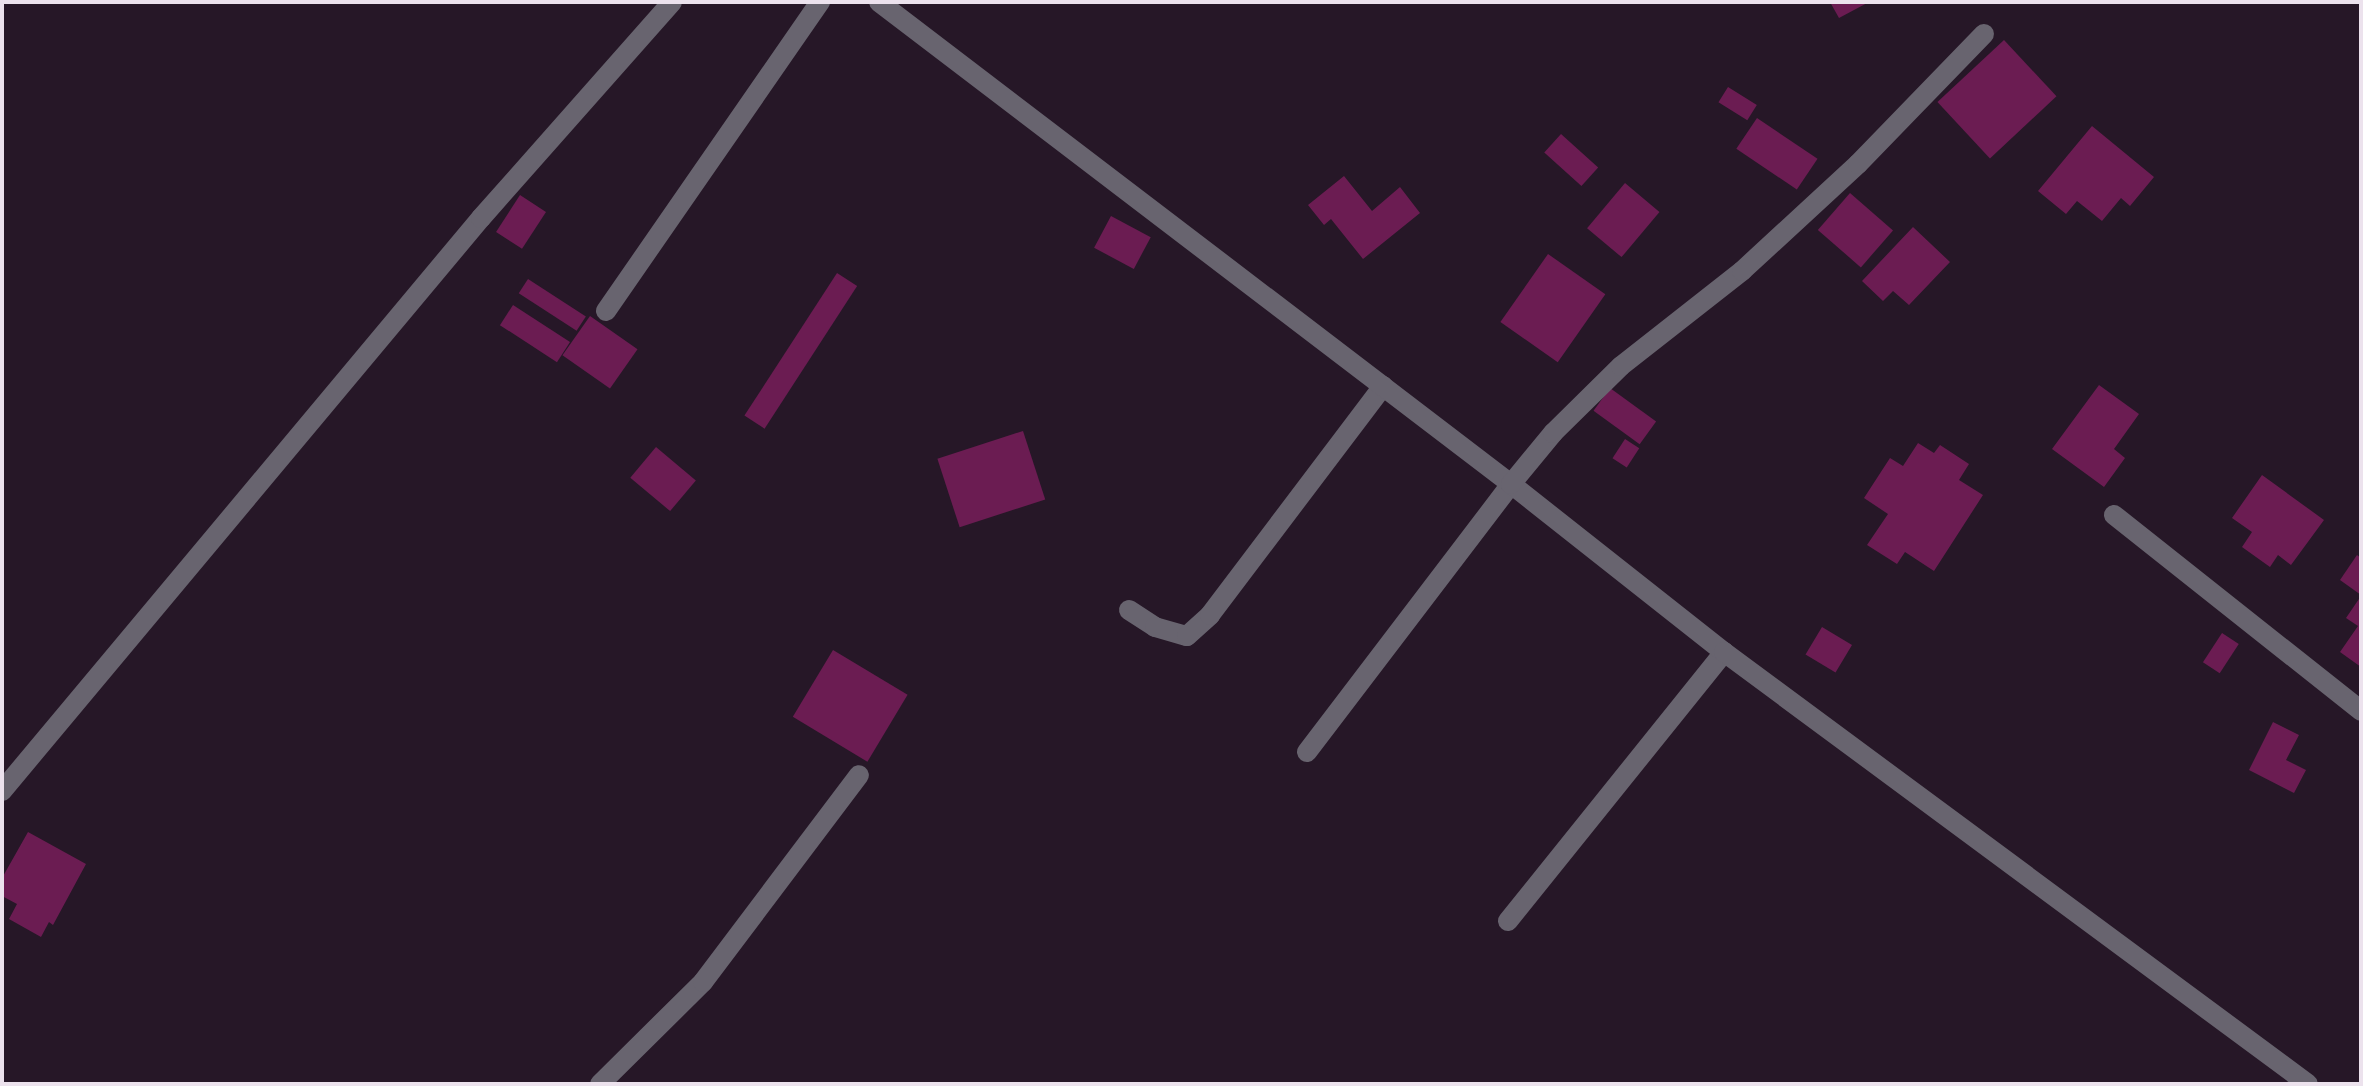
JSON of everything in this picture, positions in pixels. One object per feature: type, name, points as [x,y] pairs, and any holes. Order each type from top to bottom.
[{"type":"street","points":[[2,791],[481,218],[672,2]]},
{"type":"street","points":[[606,311],[820,2]]},
{"type":"street","points":[[879,2],[1511,484],[1724,652],[2308,1084]]},
{"type":"street","points":[[1307,752],[1553,433],[1621,366],[1754,261],[1858,164],[1984,34]]},
{"type":"street","points":[[1129,610],[1155,627],[1187,636],[1210,615],[1383,386]]},
{"type":"street","points":[[2114,515],[2361,711]]},
{"type":"street","points":[[1508,921],[1724,652]]},
{"type":"street","points":[[600,1084],[703,982],[859,775]]},
{"type":"building","points":[[1830,2],[1869,2],[1839,18]]},
{"type":"building","points":[[2004,40],[2057,96],[1990,158],[1937,102]]},
{"type":"building","points":[[1728,87],[1757,105],[1747,120],[1718,102]]},
{"type":"building","points":[[1757,118],[1818,159],[1797,189],[1736,149]]},
{"type":"building","points":[[2092,126],[2154,177],[2130,206],[2121,198],[2102,221],[2077,201],[2066,214],[2038,191]]},
{"type":"building","points":[[1561,134],[1598,167],[1581,186],[1544,153]]},
{"type":"building","points":[[1344,176],[1372,211],[1400,187],[1420,213],[1363,259],[1331,219],[1324,225],[1308,205]]},
{"type":"building","points":[[1625,183],[1659,212],[1622,257],[1587,228]]},
{"type":"building","points":[[1850,193],[1893,230],[1861,267],[1818,230]]},
{"type":"building","points":[[520,195],[546,212],[522,249],[496,232]]},
{"type":"building","points":[[1111,216],[1151,237],[1134,269],[1094,248]]},
{"type":"building","points":[[1913,227],[1950,262],[1909,305],[1893,291],[1883,301],[1862,281]]},
{"type":"building","points":[[1548,254],[1605,294],[1558,362],[1500,322]]},
{"type":"building","points":[[837,273],[857,286],[765,429],[744,416]]},
{"type":"building","points":[[528,279],[586,317],[577,331],[519,293]]},
{"type":"building","points":[[513,305],[570,342],[557,362],[500,325]]},
{"type":"building","points":[[590,316],[638,349],[610,389],[562,355]]},
{"type":"building","points":[[2099,385],[2139,414],[2114,449],[2125,458],[2104,487],[2052,449]]},
{"type":"building","points":[[1610,388],[1656,422],[1640,444],[1594,411]]},
{"type":"building","points":[[1023,431],[1045,499],[960,527],[937,459]]},
{"type":"building","points":[[1625,439],[1639,448],[1627,468],[1612,458]]},
{"type":"building","points":[[1918,443],[1934,453],[1940,445],[1969,464],[1959,480],[1983,495],[1934,571],[1905,552],[1897,564],[1867,545],[1888,514],[1864,498],[1890,458],[1903,466]]},
{"type":"building","points":[[656,447],[696,480],[670,511],[630,478]]},
{"type":"building","points":[[2262,475],[2324,520],[2291,565],[2278,555],[2270,567],[2242,547],[2252,532],[2232,518]]},
{"type":"building","points":[[2357,555],[2361,558],[2361,595],[2340,580]]},
{"type":"building","points":[[2361,596],[2361,667],[2340,652],[2358,626],[2346,618]]},
{"type":"building","points":[[1822,627],[1852,645],[1836,672],[1806,654]]},
{"type":"building","points":[[2222,633],[2239,644],[2220,673],[2203,662]]},
{"type":"building","points":[[833,650],[908,695],[867,762],[793,717]]},
{"type":"building","points":[[2273,722],[2299,735],[2286,760],[2306,770],[2294,793],[2249,770]]},
{"type":"building","points":[[28,832],[86,864],[53,925],[49,922],[41,937],[9,919],[17,904],[2,896],[2,878]]}]
